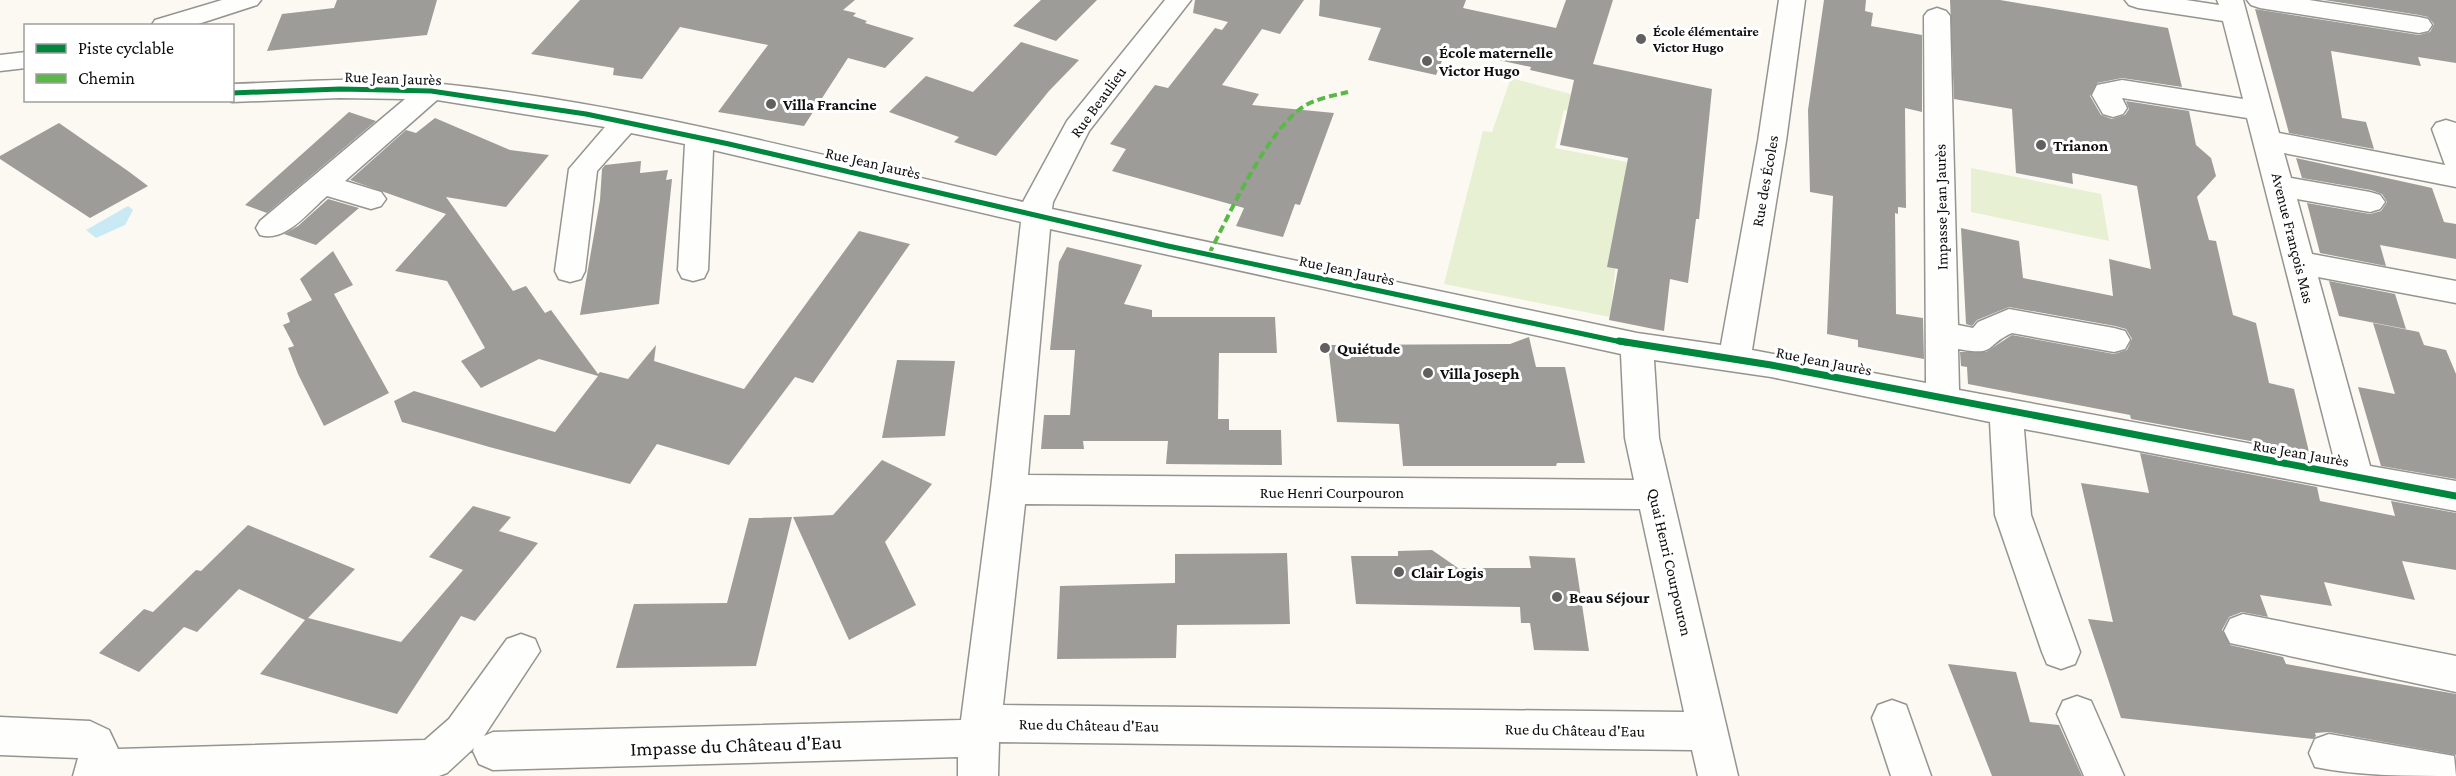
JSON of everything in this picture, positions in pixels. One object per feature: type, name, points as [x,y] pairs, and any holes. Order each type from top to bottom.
[{"type":"street","points":[[170,24],[248,0]]},
{"type":"street","name":"Rue Beaulieu","points":[[1038,215],[1038,202],[1077,127],[1178,0]]},
{"type":"street","name":"Rue des Écoles","points":[[1734,361],[1776,120],[1792,0]]},
{"type":"street","points":[[2138,0],[2232,8]]},
{"type":"street","points":[[2260,0],[2419,25]]},
{"type":"street","name":"Avenue François Mas","points":[[2232,8],[2356,477]]},
{"type":"street","name":"Impasse Jean Jaurès","points":[[1937,16],[1943,398]]},
{"type":"street","points":[[0,63],[24,60]]},
{"type":"street","name":"Rue Jean Jaurès","points":[[234,93],[340,89],[431,91],[526,104],[699,138],[1168,246],[1637,345],[1770,365],[2006,412],[2456,496]]},
{"type":"street","points":[[2113,108],[2106,95],[2107,91],[2122,89],[2260,111]]},
{"type":"street","points":[[271,228],[431,91]]},
{"type":"street","points":[[570,271],[583,169],[625,122]]},
{"type":"street","points":[[2446,129],[2456,160]]},
{"type":"street","points":[[693,270],[699,138]]},
{"type":"street","points":[[2268,140],[2456,177]]},
{"type":"street","points":[[323,184],[371,199]]},
{"type":"street","points":[[2280,186],[2370,202]]},
{"type":"street","points":[[980,746],[1038,215]]},
{"type":"street","points":[[2299,262],[2456,292]]},
{"type":"street","points":[[1943,334],[1980,341],[1989,330],[2009,321],[2114,340]]},
{"type":"street","name":"Quai Henri Courpouron","points":[[1637,345],[1642,438],[1719,776]]},
{"type":"street","points":[[2006,412],[2013,515],[2061,652]]},
{"type":"street","name":"Rue Henri Courpouron","points":[[1009,489],[1655,495]]},
{"type":"street","points":[[2243,632],[2456,674]]},
{"type":"street","points":[[0,736],[90,740],[97,745],[100,754],[94,772],[433,759],[463,732],[521,651]]},
{"type":"street","points":[[2077,714],[2104,776]]},
{"type":"street","points":[[1892,718],[1911,776]]},
{"type":"street","name":"Rue du Château d'Eau","points":[[980,746],[1708,731]]},
{"type":"street","name":"Impasse du Château d'Eau","points":[[493,751],[980,746]]},
{"type":"street","points":[[2329,753],[2454,776]]},
{"type":"green space","points":[[1511,78],[1638,112],[1634,123],[1564,110],[1555,148],[1627,162],[1610,317],[1444,284],[1483,131],[1492,132]]},
{"type":"green space","points":[[1971,168],[2101,194],[2109,241],[1971,212]]},
{"type":"water","points":[[128,206],[133,210],[125,225],[96,238],[86,230]]},
{"type":"building","points":[[337,0],[437,0],[427,35],[267,51],[282,14],[334,8]]},
{"type":"building","points":[[580,0],[855,0],[843,10],[856,13],[853,16],[867,21],[865,23],[914,38],[885,68],[848,58],[804,126],[718,112],[768,45],[680,27],[642,79],[613,75],[614,68],[531,54]]},
{"type":"building","points":[[1041,0],[1097,0],[1056,41],[1013,26]]},
{"type":"building","points":[[1195,0],[1304,0],[1280,34],[1262,29],[1222,85],[1259,94],[1252,105],[1334,113],[1300,205],[1295,204],[1283,237],[1236,226],[1244,208],[1112,171],[1126,149],[1110,144],[1155,85],[1168,88],[1215,28],[1222,30],[1228,22],[1193,13]]},
{"type":"building","points":[[1320,0],[1466,0],[1463,8],[1556,28],[1566,0],[1613,0],[1593,64],[1712,89],[1699,219],[1696,219],[1688,283],[1670,279],[1664,331],[1609,320],[1618,269],[1607,267],[1628,158],[1560,145],[1574,80],[1530,70],[1531,67],[1447,49],[1436,75],[1368,60],[1381,28],[1319,16]]},
{"type":"building","points":[[1824,0],[1866,0],[1865,11],[1873,13],[1871,26],[1922,35],[1922,112],[1905,108],[1906,208],[1898,207],[1898,214],[1895,213],[1896,314],[1923,318],[1924,359],[1858,347],[1858,340],[1827,334],[1833,196],[1810,192],[1808,110]]},
{"type":"building","points":[[1950,0],[2000,0],[2168,28],[2182,87],[2122,78],[2097,83],[2090,96],[2101,115],[2112,119],[2125,115],[2129,109],[2126,101],[2189,111],[2196,145],[2211,158],[2216,176],[2197,197],[2209,240],[2216,241],[2233,315],[2256,323],[2269,383],[2294,389],[2309,452],[2131,419],[2130,415],[1968,384],[1967,367],[1961,366],[1960,352],[1986,352],[2012,335],[2114,354],[2127,350],[2132,339],[2126,329],[2115,326],[2009,307],[1977,320],[1972,326],[1966,324],[1961,228],[2019,241],[2023,278],[2113,296],[2109,259],[2151,269],[2137,186],[2072,173],[2073,184],[2016,173],[2012,109],[1954,99]]},
{"type":"building","points":[[2324,0],[2456,0],[2456,63],[2418,57],[2421,66],[2331,51],[2342,118],[2366,122],[2374,149],[2289,133],[2255,9],[2419,35],[2430,32],[2434,24],[2428,17],[2419,15]]},
{"type":"building","points":[[1021,42],[1079,60],[1049,91],[996,156],[954,142],[959,137],[889,112],[926,76],[973,92]]},
{"type":"building","points":[[349,112],[376,121],[267,213],[245,205]]},
{"type":"building","points":[[435,118],[510,150],[549,155],[506,207],[446,197],[513,291],[526,286],[545,313],[551,310],[598,374],[600,372],[628,379],[656,345],[654,361],[744,389],[859,231],[910,244],[813,383],[795,377],[729,465],[657,444],[630,484],[493,448],[402,422],[394,401],[414,391],[555,432],[598,376],[539,359],[481,388],[461,361],[485,348],[447,281],[395,271],[446,214],[350,180],[406,130],[416,133]]},
{"type":"building","points":[[59,123],[148,186],[90,218],[0,159],[0,156]]},
{"type":"building","points":[[2296,158],[2432,188],[2444,222],[2456,224],[2456,259],[2380,245],[2386,266],[2320,253],[2307,203],[2370,214],[2381,211],[2387,202],[2382,194],[2371,190],[2302,178]]},
{"type":"building","points":[[641,161],[640,173],[668,170],[666,180],[672,179],[659,304],[580,315],[600,200],[602,169],[605,165]]},
{"type":"building","points":[[328,199],[359,208],[316,245],[284,234],[298,226]]},
{"type":"building","points":[[1067,247],[1142,265],[1124,304],[1152,310],[1152,317],[1275,317],[1277,353],[1219,353],[1218,419],[1229,419],[1229,430],[1281,430],[1282,465],[1166,464],[1168,441],[1083,441],[1084,449],[1041,449],[1044,415],[1070,415],[1075,350],[1050,350],[1059,262]]},
{"type":"building","points":[[333,251],[353,285],[334,294],[389,393],[324,426],[298,374],[288,348],[294,346],[283,325],[290,322],[287,313],[312,300],[300,279]]},
{"type":"building","points":[[2329,281],[2395,294],[2406,329],[2339,316]]},
{"type":"building","points":[[2373,323],[2419,332],[2424,345],[2446,350],[2456,374],[2456,479],[2381,466],[2358,387],[2395,394]]},
{"type":"building","points":[[1529,337],[1536,367],[1565,367],[1585,463],[1557,463],[1556,466],[1403,466],[1399,424],[1337,422],[1328,345],[1510,344]]},
{"type":"building","points":[[897,360],[955,361],[945,436],[882,438]]},
{"type":"building","points":[[2140,453],[2317,487],[2320,501],[2395,516],[2391,501],[2456,513],[2456,570],[2402,561],[2415,600],[2324,582],[2332,606],[2260,595],[2268,617],[2242,612],[2229,617],[2222,630],[2230,645],[2283,657],[2286,664],[2456,694],[2456,755],[2329,732],[2315,733],[2316,736],[2313,739],[2121,718],[2088,619],[2113,622],[2081,483],[2149,493]]},
{"type":"building","points":[[882,460],[932,484],[885,542],[916,605],[849,640],[793,517],[833,515]]},
{"type":"building","points":[[473,506],[511,517],[499,531],[538,543],[475,621],[461,616],[397,714],[260,674],[305,620],[239,589],[197,632],[184,627],[139,672],[99,653],[144,609],[153,612],[196,570],[201,571],[248,525],[355,569],[308,618],[401,642],[463,570],[429,557]]},
{"type":"building","points":[[792,517],[756,666],[616,668],[634,604],[727,603],[749,518]]},
{"type":"building","points":[[1432,550],[1458,568],[1531,568],[1529,556],[1575,558],[1589,651],[1534,650],[1530,623],[1521,623],[1520,607],[1356,604],[1351,556],[1398,556],[1398,551]]},
{"type":"building","points":[[1287,553],[1290,624],[1177,625],[1176,658],[1057,659],[1060,586],[1175,583],[1175,554]]},
{"type":"building","points":[[1948,664],[2016,672],[2030,722],[2059,725],[2082,776],[1992,776]]},
{"type":"marked path","points":[[1209,254],[1238,197],[1268,146],[1300,109],[1322,98],[1348,92]]},
{"type":"cycle path","points":[[234,93],[340,89],[431,91],[586,114],[729,144],[1168,246],[1637,345],[1771,365],[2006,412],[2456,496]]},
{"type":"place","name":"École élémentaire Victor Hugo","points":[[1641,39]]},
{"type":"place","name":"École maternelle Victor Hugo","points":[[1427,61]]},
{"type":"place","name":"Villa Francine","points":[[771,104]]},
{"type":"place","name":"Trianon","points":[[2041,145]]},
{"type":"place","name":"Quiétude","points":[[1325,348]]},
{"type":"place","name":"Villa Joseph","points":[[1428,373]]},
{"type":"place","name":"Clair Logis","points":[[1399,572]]},
{"type":"place","name":"Beau Séjour","points":[[1557,597]]}]
